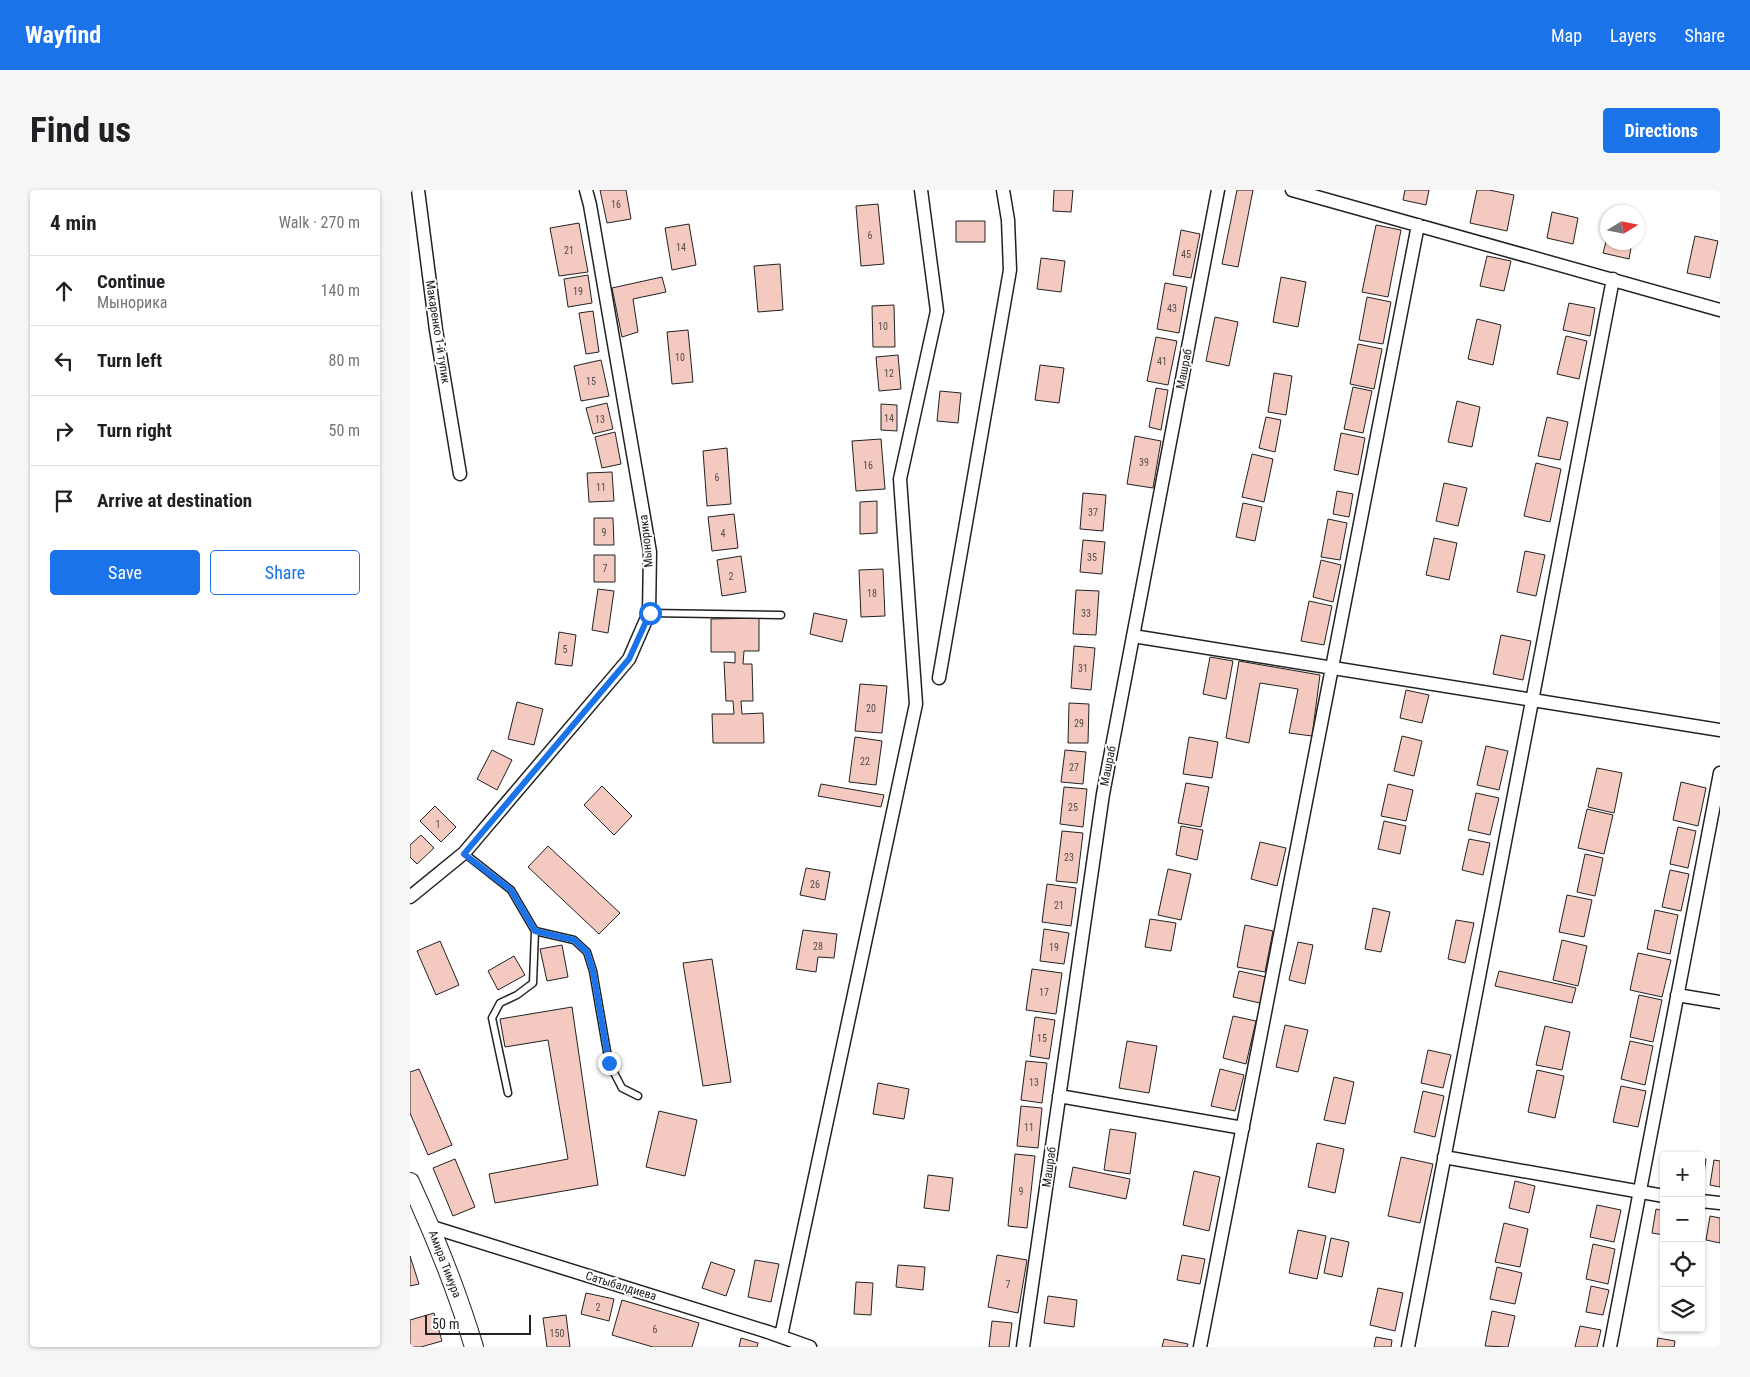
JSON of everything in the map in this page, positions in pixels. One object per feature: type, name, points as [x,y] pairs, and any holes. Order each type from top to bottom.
[{"type":"street","name":"Макаренко 1-й тупик","points":[[418,190],[436,330],[460,474]]},
{"type":"street","name":"Мынорика","points":[[410,897],[464,854],[629,659],[650,613],[650,552],[592,215],[586,190]]},
{"type":"street","points":[[781,1339],[916,704],[900,479],[937,311],[921,190]]},
{"type":"street","points":[[938,678],[1010,270],[1008,220],[1003,190]]},
{"type":"street","name":"Машраб","points":[[1023,1347],[1102,794],[1218,190]]},
{"type":"street","points":[[1292,190],[1720,310]]},
{"type":"street","points":[[1200,1347],[1418,225]]},
{"type":"street","points":[[1408,1347],[1613,279]]},
{"type":"street","points":[[1133,636],[1720,730]]},
{"type":"street","points":[[1610,1347],[1677,995],[1717,807],[1720,773]]},
{"type":"street","points":[[1677,995],[1720,1002]]},
{"type":"street","points":[[1060,1096],[1243,1128]]},
{"type":"street","points":[[1444,1157],[1660,1196]]},
{"type":"street","name":"Амира Тимура","points":[[410,1182],[432,1227],[474,1347]]},
{"type":"street","points":[[1705,1201],[1720,1203]]},
{"type":"street","name":"Сатыбалдиева","points":[[432,1227],[810,1347]]},
{"type":"lane","points":[[650,613],[781,615]]},
{"type":"lane","points":[[464,854],[511,890],[535,931],[533,983],[517,996],[500,1003],[492,1018],[508,1093]]},
{"type":"lane","points":[[535,931],[574,940],[587,952],[593,971],[609,1063],[622,1088],[638,1096]]},
{"type":"building","points":[[600,190],[626,190],[631,219],[607,223]]},
{"type":"building","points":[[1054,190],[1073,190],[1071,212],[1053,211]]},
{"type":"building","points":[[1237,190],[1253,190],[1238,267],[1222,264]]},
{"type":"building","points":[[1405,190],[1429,190],[1426,205],[1403,200]]},
{"type":"building","points":[[1477,190],[1489,190],[1514,195],[1507,231],[1470,223]]},
{"type":"building","points":[[878,204],[884,264],[861,266],[856,206]]},
{"type":"building","points":[[1552,212],[1578,218],[1573,244],[1547,238]]},
{"type":"building","points":[[956,221],[985,221],[985,242],[956,242]]},
{"type":"building","points":[[579,223],[588,272],[559,276],[550,228]]},
{"type":"building","points":[[689,224],[696,265],[672,270],[665,228]]},
{"type":"building","points":[[1376,225],[1401,230],[1388,297],[1362,292]]},
{"type":"building","points":[[1181,230],[1200,234],[1191,278],[1173,275]]},
{"type":"building","points":[[1695,236],[1718,241],[1710,278],[1687,273]]},
{"type":"building","points":[[1604,250],[1631,250],[1629,259],[1603,253]]},
{"type":"building","points":[[1487,256],[1511,261],[1504,291],[1480,286]]},
{"type":"building","points":[[1041,258],[1065,261],[1061,292],[1037,289]]},
{"type":"building","points":[[780,264],[783,310],[758,312],[754,266]]},
{"type":"building","points":[[588,275],[592,303],[568,307],[564,279]]},
{"type":"building","points":[[662,277],[666,292],[633,299],[638,332],[622,337],[612,288]]},
{"type":"building","points":[[1281,277],[1306,282],[1298,327],[1273,322]]},
{"type":"building","points":[[1165,283],[1187,287],[1179,333],[1157,329]]},
{"type":"building","points":[[1367,297],[1391,302],[1383,344],[1359,340]]},
{"type":"building","points":[[1569,303],[1595,308],[1590,336],[1563,330]]},
{"type":"building","points":[[894,305],[895,347],[873,347],[872,306]]},
{"type":"building","points":[[593,311],[599,352],[586,354],[579,313]]},
{"type":"building","points":[[1215,317],[1238,322],[1229,366],[1206,361]]},
{"type":"building","points":[[1477,319],[1501,325],[1493,365],[1468,359]]},
{"type":"building","points":[[688,330],[693,382],[672,384],[667,332]]},
{"type":"building","points":[[1566,336],[1587,341],[1579,379],[1557,374]]},
{"type":"building","points":[[1156,337],[1177,341],[1168,385],[1147,381]]},
{"type":"building","points":[[1358,344],[1382,349],[1374,389],[1350,384]]},
{"type":"building","points":[[898,355],[901,389],[879,391],[876,357]]},
{"type":"building","points":[[601,360],[609,396],[581,401],[574,366]]},
{"type":"building","points":[[1040,365],[1064,368],[1059,403],[1035,400]]},
{"type":"building","points":[[1274,373],[1292,376],[1286,415],[1268,412]]},
{"type":"building","points":[[1353,387],[1372,391],[1363,433],[1344,429]]},
{"type":"building","points":[[1156,388],[1168,390],[1161,430],[1149,427]]},
{"type":"building","points":[[940,391],[961,393],[958,423],[937,421]]},
{"type":"building","points":[[1457,401],[1480,407],[1472,447],[1448,442]]},
{"type":"building","points":[[607,403],[613,429],[593,434],[586,408]]},
{"type":"building","points":[[881,404],[897,405],[897,431],[881,430]]},
{"type":"building","points":[[1266,417],[1281,420],[1275,452],[1259,448]]},
{"type":"building","points":[[1547,417],[1568,422],[1560,460],[1538,456]]},
{"type":"building","points":[[615,432],[621,464],[602,468],[595,437]]},
{"type":"building","points":[[1341,433],[1365,438],[1358,475],[1334,470]]},
{"type":"building","points":[[1135,436],[1161,441],[1153,488],[1127,484]]},
{"type":"building","points":[[881,439],[885,489],[856,491],[852,441]]},
{"type":"building","points":[[727,448],[731,504],[707,506],[703,451]]},
{"type":"building","points":[[1252,454],[1273,459],[1264,502],[1242,497]]},
{"type":"building","points":[[1536,463],[1561,469],[1550,522],[1524,516]]},
{"type":"building","points":[[612,472],[614,501],[589,502],[587,473]]},
{"type":"building","points":[[1444,483],[1467,488],[1458,526],[1436,521]]},
{"type":"building","points":[[1337,491],[1353,494],[1349,517],[1333,514]]},
{"type":"building","points":[[1083,493],[1106,495],[1103,531],[1080,529]]},
{"type":"building","points":[[877,501],[877,533],[860,534],[860,502]]},
{"type":"building","points":[[1243,503],[1262,507],[1255,541],[1236,537]]},
{"type":"building","points":[[734,514],[738,548],[712,551],[708,517]]},
{"type":"building","points":[[594,518],[613,518],[614,545],[594,545]]},
{"type":"building","points":[[1328,519],[1347,523],[1340,560],[1321,557]]},
{"type":"building","points":[[1434,538],[1457,543],[1449,580],[1426,575]]},
{"type":"building","points":[[1083,540],[1105,542],[1102,574],[1080,572]]},
{"type":"building","points":[[1525,551],[1545,555],[1536,596],[1517,592]]},
{"type":"building","points":[[594,555],[615,555],[615,582],[594,582]]},
{"type":"building","points":[[741,556],[746,592],[722,596],[717,560]]},
{"type":"building","points":[[1321,560],[1341,565],[1333,602],[1313,597]]},
{"type":"building","points":[[883,569],[885,616],[861,617],[859,570]]},
{"type":"building","points":[[598,589],[614,591],[608,633],[592,630]]},
{"type":"building","points":[[1076,590],[1099,591],[1096,635],[1073,634]]},
{"type":"building","points":[[1309,601],[1332,606],[1324,645],[1301,641]]},
{"type":"building","points":[[814,613],[847,620],[842,642],[810,634]]},
{"type":"building","points":[[759,618],[759,651],[744,651],[743,664],[752,664],[753,701],[741,701],[742,714],[763,713],[764,743],[713,743],[712,714],[734,714],[733,701],[726,701],[724,662],[735,663],[735,652],[711,652],[711,619]]},
{"type":"building","points":[[559,632],[576,635],[572,666],[555,664]]},
{"type":"building","points":[[1501,635],[1531,641],[1523,680],[1493,674]]},
{"type":"building","points":[[1074,646],[1095,648],[1091,690],[1071,688]]},
{"type":"building","points":[[1210,657],[1233,661],[1226,699],[1203,694]]},
{"type":"building","points":[[1239,661],[1320,675],[1312,736],[1289,733],[1298,689],[1260,683],[1249,743],[1226,738]]},
{"type":"building","points":[[860,684],[887,686],[882,733],[855,731]]},
{"type":"building","points":[[1406,690],[1429,695],[1422,723],[1400,718]]},
{"type":"building","points":[[517,702],[543,709],[534,745],[508,739]]},
{"type":"building","points":[[1069,703],[1089,704],[1088,743],[1068,743]]},
{"type":"building","points":[[1402,736],[1422,741],[1414,776],[1394,771]]},
{"type":"building","points":[[855,737],[882,741],[876,785],[849,782]]},
{"type":"building","points":[[1189,737],[1218,742],[1212,778],[1183,774]]},
{"type":"building","points":[[1486,746],[1508,751],[1499,790],[1477,785]]},
{"type":"building","points":[[492,750],[512,760],[497,790],[477,779]]},
{"type":"building","points":[[1065,750],[1086,752],[1083,784],[1061,782]]},
{"type":"building","points":[[1597,768],[1622,773],[1614,813],[1588,807]]},
{"type":"building","points":[[1681,782],[1706,788],[1698,826],[1673,820]]},
{"type":"building","points":[[1186,783],[1209,787],[1201,827],[1178,823]]},
{"type":"building","points":[[821,784],[884,795],[881,807],[818,796]]},
{"type":"building","points":[[1388,784],[1413,790],[1406,821],[1381,816]]},
{"type":"building","points":[[602,786],[632,816],[614,835],[584,805]]},
{"type":"building","points":[[1064,787],[1087,789],[1083,827],[1060,824]]},
{"type":"building","points":[[1476,793],[1499,798],[1490,835],[1468,830]]},
{"type":"building","points":[[435,806],[456,827],[441,842],[420,821]]},
{"type":"building","points":[[1587,809],[1613,815],[1604,854],[1578,848]]},
{"type":"building","points":[[1384,821],[1406,826],[1400,854],[1378,849]]},
{"type":"building","points":[[1181,826],[1203,830],[1197,860],[1176,855]]},
{"type":"building","points":[[1678,827],[1696,831],[1688,868],[1670,864]]},
{"type":"building","points":[[1062,831],[1083,833],[1077,883],[1056,881]]},
{"type":"building","points":[[421,835],[434,848],[417,864],[410,857],[410,845]]},
{"type":"building","points":[[1469,839],[1490,843],[1483,875],[1462,870]]},
{"type":"building","points":[[1260,842],[1286,848],[1277,886],[1251,879]]},
{"type":"building","points":[[548,846],[620,913],[599,934],[528,867]]},
{"type":"building","points":[[1585,854],[1603,858],[1595,896],[1577,892]]},
{"type":"building","points":[[806,868],[830,872],[825,900],[800,895]]},
{"type":"building","points":[[1168,869],[1191,874],[1181,920],[1158,915]]},
{"type":"building","points":[[1670,870],[1689,874],[1681,911],[1662,907]]},
{"type":"building","points":[[1047,884],[1076,888],[1071,926],[1042,922]]},
{"type":"building","points":[[1567,895],[1592,900],[1584,937],[1559,932]]},
{"type":"building","points":[[1373,908],[1390,912],[1381,952],[1365,949]]},
{"type":"building","points":[[1655,910],[1678,915],[1670,954],[1647,949]]},
{"type":"building","points":[[1150,919],[1176,923],[1171,951],[1145,947]]},
{"type":"building","points":[[1456,920],[1474,923],[1465,963],[1448,959]]},
{"type":"building","points":[[1245,925],[1273,931],[1265,972],[1237,967]]},
{"type":"building","points":[[1044,929],[1069,933],[1064,964],[1040,961]]},
{"type":"building","points":[[803,930],[837,934],[834,958],[818,957],[816,972],[796,969]]},
{"type":"building","points":[[1562,940],[1587,946],[1578,986],[1553,980]]},
{"type":"building","points":[[440,941],[459,985],[436,995],[417,951]]},
{"type":"building","points":[[1298,942],[1313,945],[1305,984],[1289,980]]},
{"type":"building","points":[[562,945],[568,977],[547,981],[540,949]]},
{"type":"building","points":[[1638,953],[1671,960],[1662,997],[1630,990]]},
{"type":"building","points":[[514,956],[525,975],[498,990],[488,971]]},
{"type":"building","points":[[712,959],[731,1082],[703,1086],[683,963]]},
{"type":"building","points":[[1032,969],[1062,973],[1056,1014],[1026,1010]]},
{"type":"building","points":[[1239,971],[1266,977],[1260,1003],[1233,997]]},
{"type":"building","points":[[1499,971],[1576,988],[1572,1003],[1495,986]]},
{"type":"building","points":[[1639,995],[1662,1000],[1653,1042],[1630,1037]]},
{"type":"building","points":[[572,1007],[598,1185],[495,1203],[489,1174],[568,1159],[548,1040],[505,1047],[500,1019]]},
{"type":"building","points":[[1233,1016],[1256,1021],[1246,1064],[1223,1058]]},
{"type":"building","points":[[1035,1017],[1055,1020],[1049,1059],[1030,1056]]},
{"type":"building","points":[[1285,1025],[1308,1030],[1298,1072],[1276,1067]]},
{"type":"building","points":[[1545,1026],[1570,1032],[1562,1070],[1536,1065]]},
{"type":"building","points":[[1127,1041],[1157,1046],[1149,1093],[1119,1088]]},
{"type":"building","points":[[1630,1041],[1653,1046],[1645,1085],[1621,1079]]},
{"type":"building","points":[[1428,1050],[1451,1055],[1443,1088],[1421,1083]]},
{"type":"building","points":[[1026,1061],[1047,1063],[1042,1103],[1021,1100]]},
{"type":"building","points":[[419,1069],[452,1145],[428,1155],[410,1113],[410,1072]]},
{"type":"building","points":[[1220,1069],[1244,1075],[1235,1111],[1211,1106]]},
{"type":"building","points":[[1537,1070],[1564,1076],[1555,1118],[1528,1112]]},
{"type":"building","points":[[1334,1077],[1354,1082],[1345,1124],[1324,1120]]},
{"type":"building","points":[[878,1083],[909,1089],[904,1119],[873,1114]]},
{"type":"building","points":[[1621,1086],[1646,1091],[1638,1127],[1613,1122]]},
{"type":"building","points":[[1423,1091],[1444,1096],[1435,1137],[1414,1132]]},
{"type":"building","points":[[1021,1106],[1042,1108],[1038,1148],[1017,1146]]},
{"type":"building","points":[[659,1111],[697,1120],[685,1176],[646,1167]]},
{"type":"building","points":[[1110,1129],[1136,1133],[1130,1174],[1104,1170]]},
{"type":"building","points":[[1317,1143],[1344,1149],[1335,1193],[1308,1187]]},
{"type":"building","points":[[1015,1154],[1035,1156],[1027,1228],[1008,1226]]},
{"type":"building","points":[[1401,1157],[1433,1164],[1420,1223],[1388,1216]]},
{"type":"building","points":[[455,1159],[475,1207],[453,1216],[433,1168]]},
{"type":"building","points":[[1714,1160],[1720,1161],[1720,1187],[1710,1185]]},
{"type":"building","points":[[1073,1167],[1130,1179],[1126,1199],[1069,1187]]},
{"type":"building","points":[[1194,1171],[1220,1177],[1209,1231],[1183,1225]]},
{"type":"building","points":[[928,1175],[953,1178],[949,1211],[924,1208]]},
{"type":"building","points":[[1515,1181],[1535,1186],[1529,1213],[1509,1208]]},
{"type":"building","points":[[1597,1205],[1621,1210],[1614,1242],[1590,1237]]},
{"type":"building","points":[[1656,1209],[1660,1210],[1660,1234],[1652,1233]]},
{"type":"building","points":[[1710,1216],[1720,1218],[1720,1243],[1706,1240]]},
{"type":"building","points":[[1504,1223],[1528,1229],[1520,1267],[1495,1262]]},
{"type":"building","points":[[1298,1230],[1326,1236],[1317,1279],[1289,1273]]},
{"type":"building","points":[[1331,1238],[1349,1242],[1342,1277],[1324,1273]]},
{"type":"building","points":[[1593,1244],[1615,1249],[1608,1284],[1586,1279]]},
{"type":"building","points":[[997,1255],[1027,1260],[1018,1313],[988,1307]]},
{"type":"building","points":[[1182,1255],[1205,1259],[1200,1284],[1177,1280]]},
{"type":"building","points":[[410,1256],[419,1284],[410,1286]]},
{"type":"building","points":[[755,1260],[779,1264],[771,1302],[748,1297]]},
{"type":"building","points":[[711,1262],[735,1270],[726,1296],[702,1288]]},
{"type":"building","points":[[898,1265],[925,1267],[923,1290],[896,1287]]},
{"type":"building","points":[[1497,1267],[1522,1273],[1515,1304],[1490,1299]]},
{"type":"building","points":[[856,1282],[873,1283],[871,1315],[854,1314]]},
{"type":"building","points":[[1591,1286],[1609,1290],[1603,1315],[1586,1312]]},
{"type":"building","points":[[1378,1288],[1403,1293],[1395,1331],[1370,1325]]},
{"type":"building","points":[[586,1293],[614,1299],[609,1321],[581,1314]]},
{"type":"building","points":[[1048,1296],[1077,1300],[1074,1327],[1044,1323]]},
{"type":"building","points":[[622,1300],[699,1323],[692,1347],[653,1347],[612,1335]]},
{"type":"building","points":[[1492,1311],[1515,1316],[1508,1347],[1485,1346]]},
{"type":"building","points":[[434,1313],[442,1341],[421,1347],[410,1347],[410,1320]]},
{"type":"building","points":[[566,1315],[570,1347],[547,1347],[543,1318]]},
{"type":"building","points":[[992,1321],[1012,1323],[1009,1347],[989,1347]]},
{"type":"building","points":[[1580,1326],[1601,1330],[1597,1347],[1575,1347]]},
{"type":"building","points":[[1376,1337],[1392,1340],[1391,1347],[1374,1347]]},
{"type":"building","points":[[741,1338],[758,1343],[757,1347],[739,1347]]},
{"type":"building","points":[[1658,1338],[1675,1341],[1674,1347],[1657,1347]]},
{"type":"building","points":[[1164,1339],[1188,1344],[1187,1347],[1162,1347]]},
{"type":"route","points":[[609,1063],[593,971],[587,952],[574,940],[535,931],[511,890],[464,854],[629,659],[650,613]]}]
